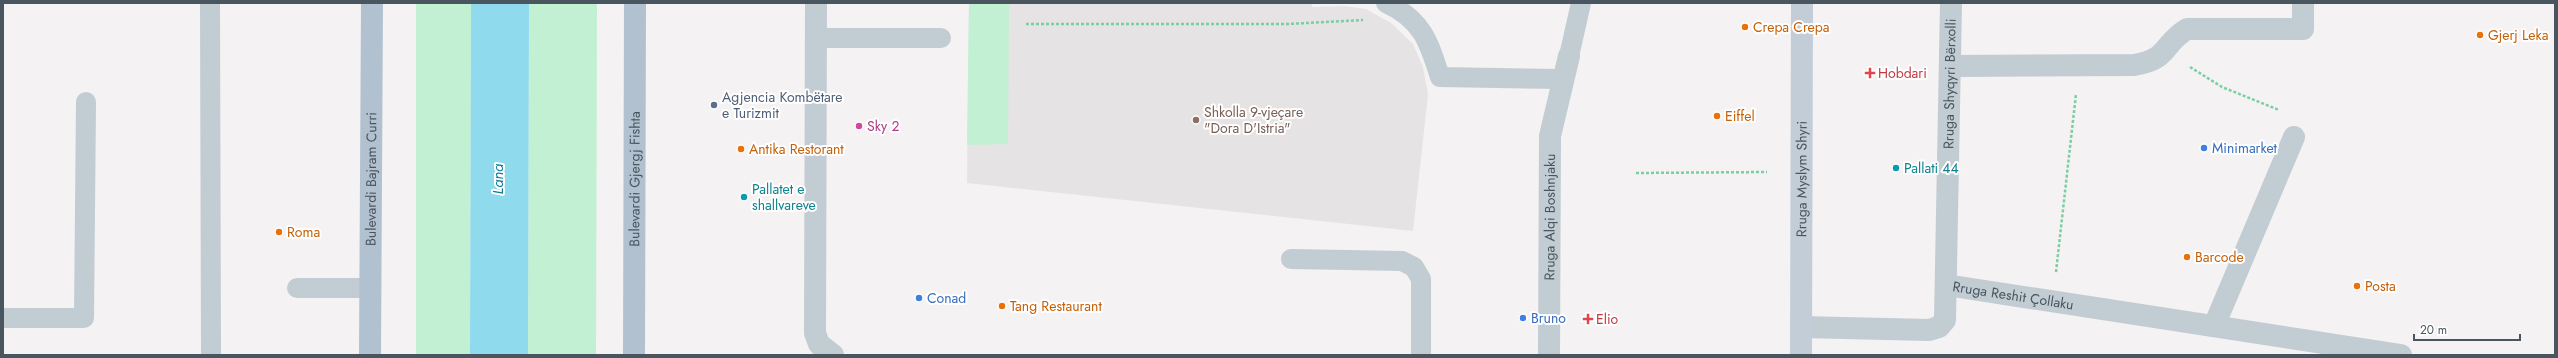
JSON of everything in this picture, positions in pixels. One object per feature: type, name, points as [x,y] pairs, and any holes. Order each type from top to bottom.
[{"type":"main road","name":"Bulevardi Bajram Curri","points":[[370,355],[372,3]]},
{"type":"main road","name":"Bulevardi Gjergj Fishta","points":[[634,355],[635,3]]},
{"type":"street","points":[[816,3],[815,333],[819,344],[833,355]]},
{"type":"street","name":"Rruga Myslym Shyri","points":[[1801,355],[1802,3]]},
{"type":"street","name":"Rruga Shyqyri Bërxolli","points":[[1946,285],[1951,3]]},
{"type":"street","points":[[1950,66],[2134,65],[2152,62],[2166,52],[2173,37],[2187,29],[2303,29],[2304,3]]},
{"type":"street","name":"Rruga Alqi Boshnjaku","points":[[1549,355],[1550,136],[1568,56]]},
{"type":"street","points":[[2214,326],[2294,137]]},
{"type":"street","name":"Rruga Reshit Çollaku","points":[[1801,327],[1910,330],[1940,327],[1945,320],[1946,285],[2052,300],[2401,355]]},
{"type":"lane","points":[[210,3],[219,288],[211,355]]},
{"type":"lane","points":[[1568,56],[1581,3]]},
{"type":"lane","points":[[1392,6],[1414,20],[1426,35],[1440,77],[1562,79]]},
{"type":"lane","points":[[816,38],[941,38]]},
{"type":"lane","points":[[3,318],[84,318],[86,102]]},
{"type":"lane","points":[[1291,259],[1402,261],[1414,267],[1421,279],[1422,355]]},
{"type":"lane","points":[[297,288],[370,288]]},
{"type":"path","points":[[1026,24],[1303,24],[1360,21],[1380,17],[1392,6]]},
{"type":"path","points":[[2166,52],[2222,87],[2281,111],[2294,137]]},
{"type":"path","points":[[2052,300],[2077,100],[2076,66]]},
{"type":"path","points":[[1636,173],[1767,172]]},
{"type":"shaded area","name":"Shkolla 9-vjeçare \"Dora D'Istria\"","points":[[969,3],[1312,3],[1312,7],[1344,6],[1366,9],[1391,23],[1413,44],[1423,67],[1428,94],[1413,231],[967,183]]},
{"type":"green space","points":[[416,3],[471,3],[470,355],[416,355]]},
{"type":"green space","points":[[529,3],[597,3],[596,355],[528,355]]},
{"type":"green space","points":[[969,3],[1009,3],[1008,144],[967,145]]},
{"type":"water","name":"Lana","points":[[471,3],[529,3],[528,355],[470,355]]},
{"type":"place","name":"Crepa Crepa","points":[[1745,27]]},
{"type":"place","name":"Gjerj Leka","points":[[2480,35]]},
{"type":"place","name":"Hobdari","points":[[1870,73]]},
{"type":"place","name":"Agjencia Kombëtare e Turizmit","points":[[714,105]]},
{"type":"place","name":"Eiffel","points":[[1717,116]]},
{"type":"place","name":"Shkolla 9-vjeçare \"Dora D'Istria\"","points":[[1196,120]]},
{"type":"place","name":"Sky 2","points":[[859,126]]},
{"type":"place","name":"Minimarket","points":[[2204,148]]},
{"type":"place","name":"Antika Restorant","points":[[741,149]]},
{"type":"place","name":"Pallati 44","points":[[1896,168]]},
{"type":"place","name":"Pallatet e shallvareve","points":[[744,197]]},
{"type":"place","name":"Roma","points":[[279,232]]},
{"type":"place","name":"Barcode","points":[[2187,257]]},
{"type":"place","name":"Posta","points":[[2357,286]]},
{"type":"place","name":"Conad","points":[[919,298]]},
{"type":"place","name":"Tang Restaurant","points":[[1002,306]]},
{"type":"place","name":"Bruno","points":[[1523,318]]},
{"type":"place","name":"Elio","points":[[1588,319]]}]
